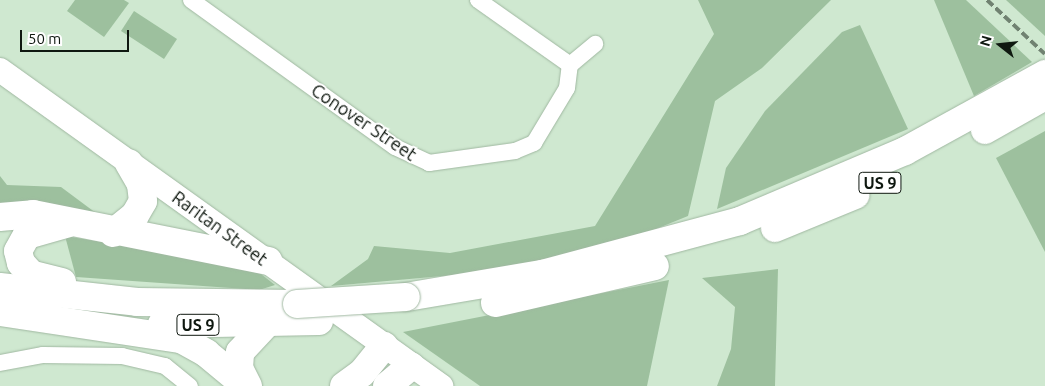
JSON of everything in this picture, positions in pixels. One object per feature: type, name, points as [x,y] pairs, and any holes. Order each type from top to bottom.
[{"type":"highway","name":"US 9","points":[[0,312],[78,322],[266,324],[319,321],[412,305],[510,281],[638,261],[735,232],[871,167],[1025,100],[1045,74]]},
{"type":"highway","points":[[113,232],[135,215],[143,201],[141,184],[129,163]]},
{"type":"highway","points":[[0,217],[32,214],[66,224],[268,261]]},
{"type":"highway","points":[[66,224],[40,229],[23,239],[18,250],[25,268],[45,279],[137,302]]},
{"type":"highway","name":"US 9","points":[[0,287],[137,302],[412,305]]},
{"type":"highway","points":[[78,322],[188,342],[247,386]]},
{"type":"highway","points":[[247,386],[239,368],[240,352],[266,324]]},
{"type":"highway","points":[[344,386],[362,373],[384,346]]},
{"type":"highway","points":[[387,386],[411,366]]},
{"type":"street","name":"Conover Street","points":[[191,0],[395,147],[430,163],[515,151],[534,143],[567,88],[570,65]]},
{"type":"street","points":[[478,0],[570,65],[595,44]]},
{"type":"street","name":"Raritan Street","points":[[0,70],[440,386]]},
{"type":"street","points":[[0,363],[43,355],[122,356],[165,366],[190,386]]},
{"type":"green space","points":[[75,0],[124,0],[129,3],[104,37],[67,11]]},
{"type":"green space","points":[[698,0],[831,0],[762,68],[715,101],[688,216],[609,248],[465,274],[331,286],[368,259],[374,246],[450,253],[595,226],[714,34]]},
{"type":"green space","points":[[934,0],[966,0],[1032,62],[974,96]]},
{"type":"green space","points":[[1006,0],[1045,0],[1045,36]]},
{"type":"green space","points":[[134,11],[177,39],[164,59],[121,31]]},
{"type":"green space","points":[[860,25],[908,129],[717,209],[726,168],[765,111],[842,32]]},
{"type":"green space","points":[[1045,131],[1045,252],[996,158]]},
{"type":"green space","points":[[0,176],[7,185],[61,187],[104,219],[0,203]]},
{"type":"green space","points":[[65,236],[251,266],[275,285],[259,290],[76,277]]},
{"type":"green space","points":[[778,269],[775,386],[717,386],[731,349],[735,307],[702,278]]},
{"type":"green space","points":[[669,280],[647,386],[480,386],[403,332]]},
{"type":"railway","points":[[987,0],[1045,54]]}]
